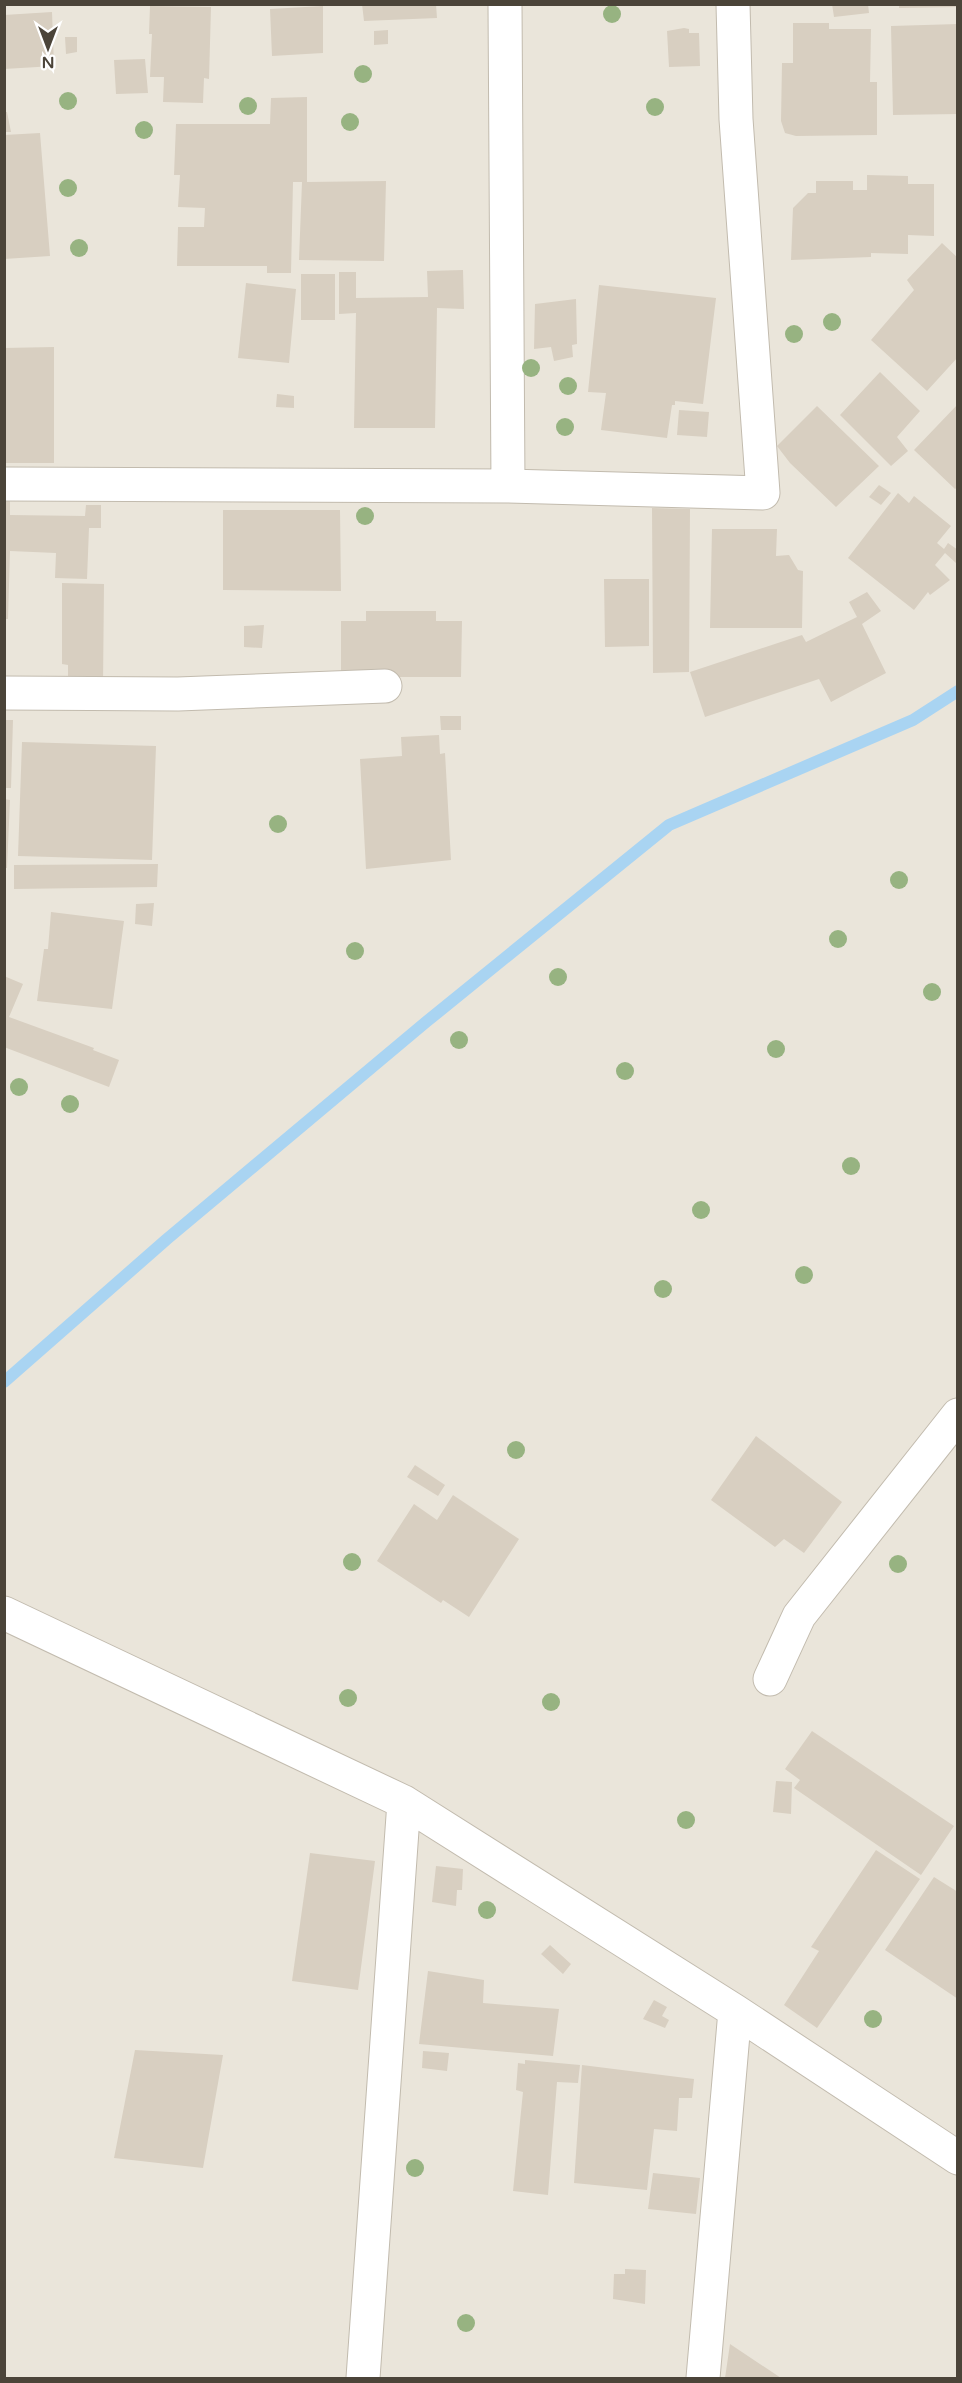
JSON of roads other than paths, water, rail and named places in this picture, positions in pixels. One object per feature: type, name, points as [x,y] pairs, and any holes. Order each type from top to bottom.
[{"type":"street","points":[[505,4],[508,486]]},
{"type":"street","points":[[4,484],[508,486],[763,493],[735,119],[733,4]]},
{"type":"street","points":[[4,693],[178,694],[385,686]]},
{"type":"street","points":[[770,1679],[799,1616],[957,1415]]},
{"type":"street","points":[[4,1613],[404,1802],[735,2011],[957,2158]]},
{"type":"street","points":[[363,2379],[404,1802]]},
{"type":"street","points":[[703,2379],[735,2011]]},
{"type":"waterway","points":[[4,1382],[167,1239],[426,1022],[669,825],[913,720],[958,691]]}]
